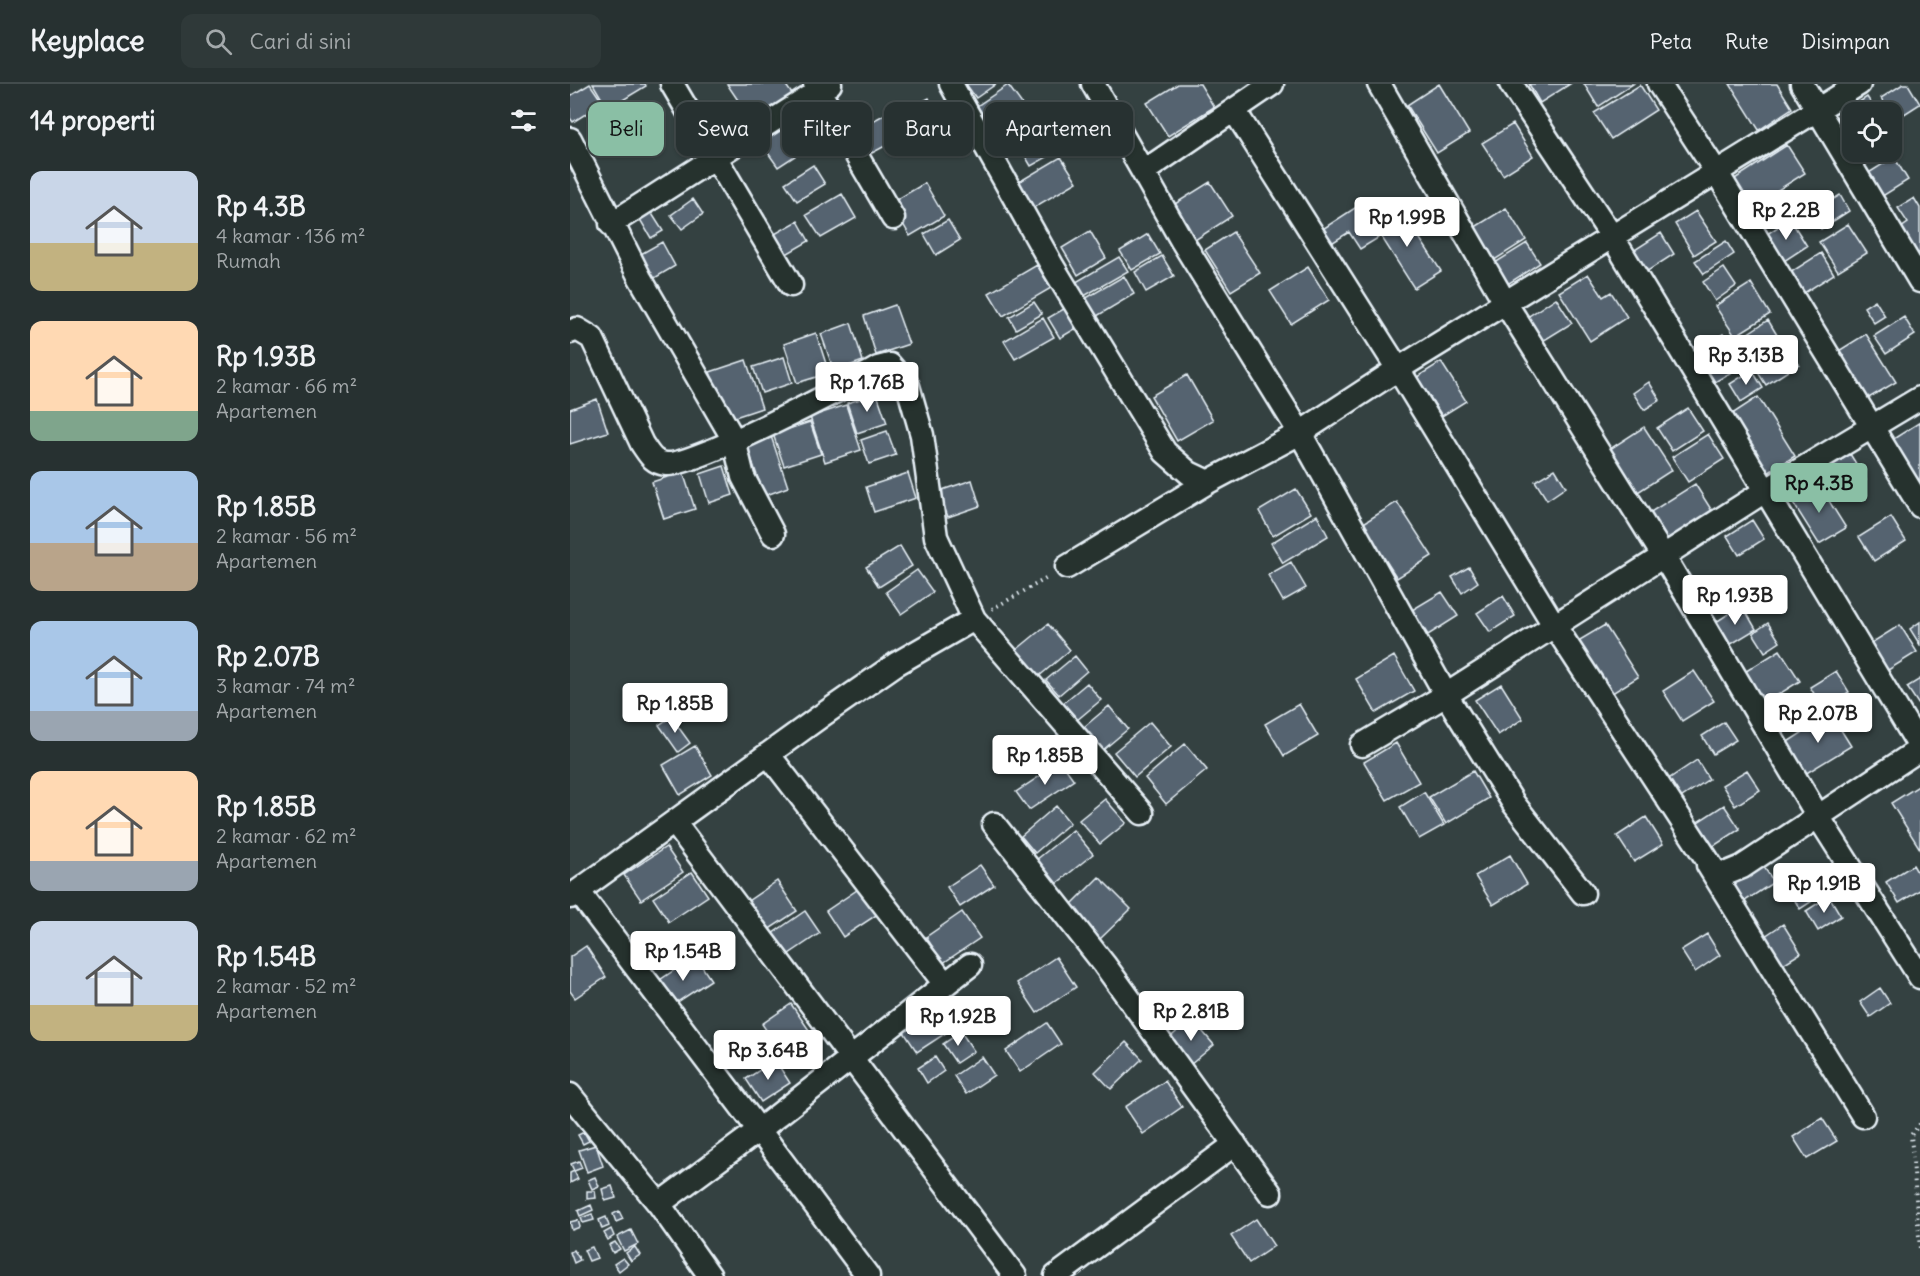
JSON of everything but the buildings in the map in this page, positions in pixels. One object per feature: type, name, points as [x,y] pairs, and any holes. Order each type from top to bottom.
[{"type":"street","points":[[672,84],[791,285]]},
{"type":"street","points":[[951,84],[1080,313],[1165,452],[1189,473],[1208,482]]},
{"type":"street","points":[[1093,84],[1187,250],[1300,433],[1446,695],[1514,804],[1583,894]]},
{"type":"street","points":[[1143,172],[1272,84]]},
{"type":"street","points":[[1379,84],[1506,304],[1664,557],[1820,818],[1920,977]]},
{"type":"street","points":[[1511,84],[1613,238],[1920,748],[1820,818],[1732,873],[1725,874],[1714,870],[1706,862]]},
{"type":"street","points":[[1659,84],[1717,173],[1920,506]]},
{"type":"street","points":[[1802,84],[1920,281]]},
{"type":"street","points":[[1067,567],[1208,482],[1300,433],[1398,369],[1859,84]]},
{"type":"street","points":[[611,224],[821,86],[893,218]]},
{"type":"street","points":[[1234,110],[1863,1116]]},
{"type":"street","points":[[570,139],[611,224],[734,440],[743,477],[773,534]]},
{"type":"street","points":[[570,332],[577,329],[585,332],[597,345],[638,435],[654,460],[673,464],[734,440],[878,368],[890,365],[900,373],[908,386],[922,435],[936,537],[974,619],[1142,813]]},
{"type":"street","points":[[1362,745],[1446,695],[1766,491],[1920,398]]},
{"type":"street","points":[[868,1276],[759,1130],[574,894],[896,664],[974,619]]},
{"type":"street","points":[[768,754],[945,984]]},
{"type":"street","points":[[674,822],[1015,1276]]},
{"type":"street","points":[[994,824],[1104,964],[1270,1193]]},
{"type":"street","points":[[658,1204],[759,1130],[970,965]]},
{"type":"street","points":[[570,1095],[658,1204],[710,1276]]},
{"type":"street","points":[[1056,1276],[1235,1144]]},
{"type":"path","points":[[974,619],[1067,567]]},
{"type":"path","points":[[1920,1124],[1911,1135],[1920,1250]]}]
